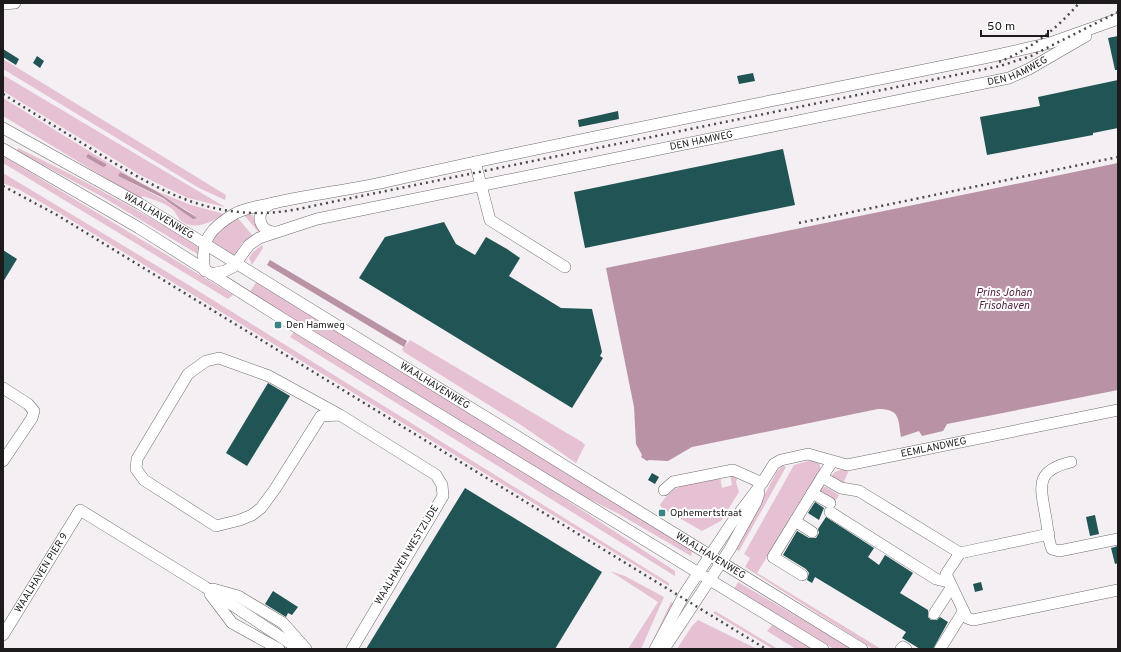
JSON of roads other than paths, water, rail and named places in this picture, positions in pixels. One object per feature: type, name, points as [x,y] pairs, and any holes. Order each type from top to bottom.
[{"type":"street","points":[[3,4],[16,3]]},
{"type":"street","name":"DEN HAMWEG","points":[[1118,19],[1050,43],[1020,50],[474,162],[385,183],[281,201],[237,213],[213,230],[208,236],[205,244],[208,272],[225,271],[236,263],[249,245],[259,238],[295,226],[480,185],[1009,78],[1029,69],[1094,32],[1118,24]]},
{"type":"street","name":"WAALHAVENWEG","points":[[3,128],[140,204],[862,649]]},
{"type":"street","name":"WAALHAVENWEG","points":[[3,149],[139,228],[208,272],[823,649]]},
{"type":"street","points":[[474,162],[488,215],[494,223],[565,267]]},
{"type":"street","points":[[275,232],[270,232],[264,228],[259,217],[263,208],[281,201]]},
{"type":"street","name":"DEN HAMWEG","points":[[186,233],[200,233],[213,230]]},
{"type":"street","points":[[219,358],[269,376],[340,416],[321,416],[275,489],[261,508],[252,515],[231,523],[216,526],[144,480],[136,468],[138,459],[188,374],[206,361],[219,358]]},
{"type":"street","points":[[3,388],[28,404],[34,411],[32,418],[3,461]]},
{"type":"street","name":"EEMLANDWEG","points":[[698,573],[736,517],[762,483],[771,466],[781,460],[808,454],[847,465],[1118,410]]},
{"type":"street","name":"WAALHAVEN WESTZIJDE","points":[[340,416],[436,475],[442,485],[443,490],[443,496],[352,649]]},
{"type":"street","points":[[802,576],[773,557],[832,462]]},
{"type":"street","points":[[1071,462],[1053,467],[1047,473],[1041,484],[1051,546],[1056,551],[1118,539]]},
{"type":"street","points":[[664,490],[673,482],[733,470],[762,483]]},
{"type":"street","points":[[822,477],[841,488],[859,491],[960,553],[1049,534]]},
{"type":"street","name":"EEMLANDWEG","points":[[709,580],[756,502],[762,483]]},
{"type":"street","points":[[812,493],[830,508],[936,579],[950,585]]},
{"type":"street","name":"WAALHAVEN PIER 9","points":[[3,635],[80,510],[205,587]]},
{"type":"street","points":[[795,521],[812,532]]},
{"type":"street","points":[[960,553],[946,574],[963,612],[967,618],[973,620],[1118,590]]},
{"type":"street","points":[[655,649],[679,603],[698,573]]},
{"type":"street","points":[[664,649],[709,580]]},
{"type":"street","points":[[934,614],[950,585]]},
{"type":"street","points":[[205,587],[229,620],[278,649]]},
{"type":"street","points":[[205,587],[231,612],[293,649]]},
{"type":"street","points":[[205,587],[299,649]]},
{"type":"street","points":[[205,587],[236,602],[282,632],[302,649]]},
{"type":"street","points":[[205,587],[238,596],[283,623],[306,649]]},
{"type":"street","points":[[940,649],[963,612]]},
{"type":"street","points":[[901,649],[903,647],[906,649]]},
{"type":"water","points":[[88,154],[106,164],[106,166],[103,167],[86,157]]},
{"type":"water","name":"Prins Johan Frisohaven","points":[[1118,163],[1118,390],[947,424],[943,431],[922,436],[919,431],[901,437],[897,416],[885,409],[878,409],[692,447],[668,461],[647,461],[641,457],[642,455],[636,444],[634,407],[606,268]]},
{"type":"water","points":[[120,172],[156,191],[197,218],[193,219],[163,198],[118,176]]},
{"type":"water","points":[[270,260],[407,341],[404,347],[267,265]]},
{"type":"railway","points":[[999,62],[1022,51],[1043,37],[1062,21],[1079,3]]},
{"type":"railway","points":[[3,94],[110,160],[163,190],[181,198],[219,209],[249,213],[269,213],[308,207],[1000,66],[1031,56],[1118,12]]},
{"type":"railway","points":[[799,223],[1118,157]]},
{"type":"railway","points":[[3,186],[57,215],[766,649]]},
{"type":"place","name":"Den Hamweg","points":[[278,325]]},
{"type":"place","name":"Ophemertstraat","points":[[662,513]]}]
